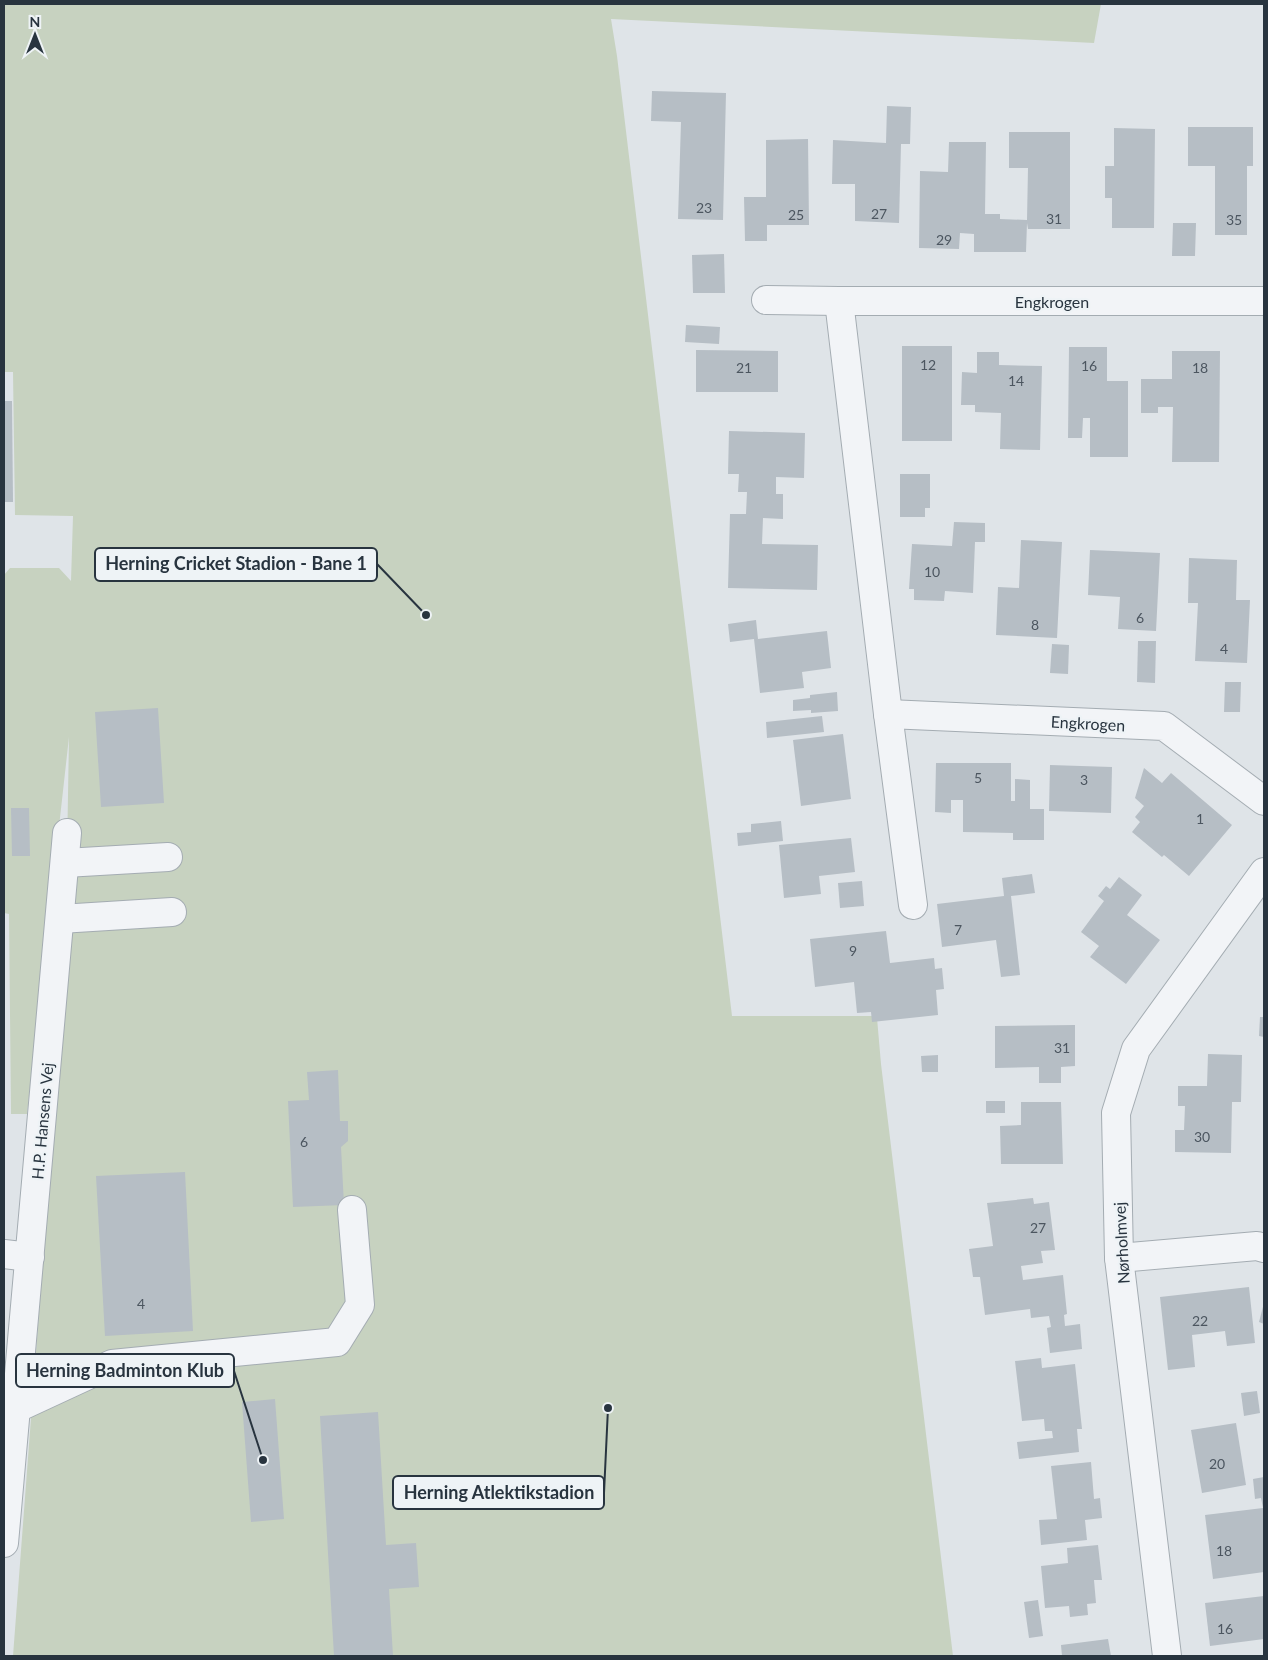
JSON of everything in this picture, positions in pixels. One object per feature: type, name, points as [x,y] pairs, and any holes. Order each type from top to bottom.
[{"type":"street","name":"Engkrogen","points":[[766,300],[1264,301]]},
{"type":"street","points":[[840,301],[888,714],[913,905]]},
{"type":"street","name":"Engkrogen","points":[[888,714],[1164,726],[1264,801]]},
{"type":"street","name":"H.P. Hansens Vej","points":[[4,1542],[15,1409],[13,1341],[17,1255],[60,919],[68,833]]},
{"type":"street","points":[[65,863],[168,857]]},
{"type":"street","name":"Nørholmvej","points":[[1167,1656],[1119,1258],[1116,1113],[1136,1048],[1264,872]]},
{"type":"street","points":[[60,919],[172,912]]},
{"type":"street","points":[[15,1409],[112,1364],[337,1342],[360,1305],[352,1210]]},
{"type":"street","points":[[1119,1258],[1257,1246],[1264,1248]]},
{"type":"green space","points":[[4,4],[1101,4],[1094,43],[611,19],[732,1016],[875,1016],[877,1018],[953,1656],[13,1656],[65,969],[69,737],[27,1114],[11,1114],[9,914],[4,913],[4,575],[10,568],[59,568],[71,581],[73,516],[15,515],[13,372],[4,372]]},
{"type":"building","points":[[652,91],[726,93],[723,220],[678,219],[681,122],[651,121]]},
{"type":"building","points":[[887,106],[911,107],[910,144],[901,144],[899,223],[855,221],[855,184],[832,184],[833,140],[886,143]]},
{"type":"building","points":[[1188,127],[1253,127],[1253,166],[1247,166],[1247,235],[1215,235],[1215,166],[1188,166]]},
{"type":"building","points":[[1114,128],[1155,129],[1154,228],[1112,228],[1112,198],[1105,198],[1105,166],[1114,166]]},
{"type":"building","points":[[1009,132],[1070,132],[1070,229],[1028,229],[1027,223],[1026,252],[974,252],[974,234],[960,233],[959,249],[919,248],[920,171],[948,172],[949,142],[986,142],[985,214],[1000,214],[1000,219],[1027,220],[1028,168],[1009,168]]},
{"type":"building","points":[[808,139],[809,225],[767,225],[767,241],[745,241],[744,197],[766,197],[766,140]]},
{"type":"building","points":[[1173,223],[1196,223],[1195,256],[1172,256]]},
{"type":"building","points":[[724,254],[725,293],[693,293],[692,255]]},
{"type":"building","points":[[686,325],[720,327],[719,344],[685,342]]},
{"type":"building","points":[[902,346],[952,346],[952,441],[902,441]]},
{"type":"building","points":[[1069,347],[1107,347],[1107,381],[1128,381],[1128,457],[1090,457],[1090,418],[1083,418],[1082,438],[1068,438]]},
{"type":"building","points":[[696,350],[778,351],[778,392],[696,392]]},
{"type":"building","points":[[1172,351],[1220,351],[1219,462],[1172,462],[1173,407],[1158,407],[1158,413],[1141,413],[1141,379],[1172,379]]},
{"type":"building","points":[[977,352],[999,352],[999,365],[1042,366],[1040,450],[1000,449],[1001,413],[975,412],[975,405],[961,405],[962,372],[977,373]]},
{"type":"building","points":[[4,401],[12,401],[13,502],[4,502]]},
{"type":"building","points":[[729,431],[805,433],[804,478],[776,477],[776,494],[783,494],[783,519],[763,518],[762,544],[818,545],[817,590],[728,588],[730,514],[746,514],[747,492],[738,492],[739,474],[728,474]]},
{"type":"building","points":[[900,474],[930,474],[930,508],[925,508],[925,517],[900,517]]},
{"type":"building","points":[[954,522],[985,523],[985,542],[975,542],[973,593],[945,591],[944,601],[914,600],[914,589],[909,589],[912,544],[952,546]]},
{"type":"building","points":[[1021,540],[1062,542],[1057,638],[996,635],[998,587],[1019,588]]},
{"type":"building","points":[[1090,550],[1160,553],[1156,631],[1118,629],[1120,597],[1088,595]]},
{"type":"building","points":[[1189,558],[1237,560],[1236,600],[1250,600],[1247,663],[1195,661],[1198,603],[1188,603]]},
{"type":"building","points":[[756,620],[758,639],[827,631],[831,668],[802,672],[804,688],[760,693],[754,639],[730,642],[728,624]]},
{"type":"building","points":[[1138,641],[1156,641],[1155,683],[1137,682]]},
{"type":"building","points":[[1052,644],[1069,645],[1068,674],[1050,673]]},
{"type":"building","points":[[1225,682],[1241,682],[1240,712],[1224,712]]},
{"type":"building","points":[[837,692],[838,711],[811,713],[811,710],[793,711],[793,700],[810,698],[810,695]]},
{"type":"building","points":[[158,708],[164,803],[101,807],[95,712]]},
{"type":"building","points":[[822,716],[824,732],[767,738],[766,722]]},
{"type":"building","points":[[843,734],[851,799],[801,806],[793,740]]},
{"type":"building","points":[[936,763],[1011,763],[1011,801],[1015,801],[1015,779],[1030,780],[1030,809],[1044,809],[1044,840],[1013,840],[1013,833],[963,832],[963,800],[951,800],[951,813],[935,812]]},
{"type":"building","points":[[1050,765],[1112,767],[1111,813],[1049,811]]},
{"type":"building","points":[[1144,768],[1162,783],[1171,773],[1232,825],[1189,876],[1132,832],[1140,822],[1135,817],[1144,806],[1135,798]]},
{"type":"building","points":[[11,808],[29,808],[30,856],[12,856]]},
{"type":"building","points":[[781,821],[783,841],[738,846],[737,833],[751,832],[751,824]]},
{"type":"building","points":[[851,838],[855,872],[819,876],[821,894],[784,898],[779,845]]},
{"type":"building","points":[[1032,874],[1035,893],[1011,896],[1020,975],[1001,977],[996,940],[942,947],[937,904],[1004,896],[1002,878]]},
{"type":"building","points":[[1119,877],[1142,895],[1127,915],[1160,940],[1126,984],[1090,957],[1099,946],[1081,932],[1104,901],[1098,896],[1106,886],[1110,889]]},
{"type":"building","points":[[862,881],[864,906],[840,908],[838,883]]},
{"type":"building","points":[[886,931],[890,963],[934,958],[935,969],[942,968],[944,989],[936,990],[938,1015],[872,1022],[871,1012],[857,1013],[854,982],[815,987],[810,939]]},
{"type":"building","points":[[1260,1017],[1264,1017],[1264,1037],[1259,1036]]},
{"type":"building","points":[[1075,1025],[1075,1066],[1061,1067],[1061,1083],[1039,1083],[1039,1067],[995,1068],[995,1026]]},
{"type":"building","points":[[1208,1054],[1242,1055],[1241,1102],[1232,1102],[1231,1153],[1175,1152],[1175,1130],[1184,1130],[1185,1106],[1178,1106],[1178,1086],[1207,1086]]},
{"type":"building","points":[[938,1055],[938,1072],[922,1072],[921,1056]]},
{"type":"building","points":[[338,1070],[340,1121],[348,1121],[348,1141],[341,1147],[344,1205],[293,1207],[288,1101],[309,1100],[307,1072]]},
{"type":"building","points":[[986,1101],[1005,1101],[1005,1113],[986,1113]]},
{"type":"building","points":[[1021,1102],[1061,1102],[1063,1164],[1001,1164],[1000,1126],[1021,1125]]},
{"type":"building","points":[[185,1172],[193,1331],[105,1336],[96,1176]]},
{"type":"building","points":[[1033,1198],[1034,1204],[1049,1202],[1055,1250],[1041,1251],[1043,1263],[1021,1266],[1023,1280],[1063,1275],[1067,1314],[1064,1315],[1065,1326],[1080,1324],[1082,1349],[1050,1353],[1047,1328],[1051,1327],[1049,1316],[1031,1318],[1030,1309],[985,1315],[980,1277],[973,1277],[969,1249],[993,1246],[987,1203]]},
{"type":"building","points":[[1249,1287],[1255,1343],[1227,1346],[1225,1331],[1192,1335],[1195,1367],[1168,1370],[1160,1297]]},
{"type":"building","points":[[1264,1303],[1264,1324],[1259,1322]]},
{"type":"building","points":[[1041,1358],[1042,1368],[1075,1364],[1082,1429],[1077,1429],[1079,1452],[1019,1459],[1017,1442],[1053,1438],[1052,1431],[1045,1431],[1044,1419],[1022,1421],[1015,1361]]},
{"type":"building","points":[[1257,1391],[1260,1413],[1244,1416],[1241,1393]]},
{"type":"building","points":[[275,1399],[284,1519],[251,1522],[242,1402]]},
{"type":"building","points":[[378,1412],[386,1545],[416,1543],[419,1587],[389,1589],[393,1656],[334,1656],[320,1416]]},
{"type":"building","points":[[1236,1423],[1246,1485],[1202,1493],[1191,1430]]},
{"type":"building","points":[[1091,1462],[1094,1499],[1100,1498],[1102,1518],[1085,1520],[1087,1540],[1041,1545],[1039,1520],[1057,1519],[1051,1466]]},
{"type":"building","points":[[1264,1477],[1264,1572],[1213,1579],[1205,1515],[1263,1508],[1261,1498],[1255,1499],[1253,1479]]},
{"type":"building","points":[[1098,1545],[1102,1580],[1094,1580],[1096,1603],[1087,1604],[1088,1615],[1070,1617],[1069,1606],[1045,1608],[1041,1566],[1068,1563],[1067,1548]]},
{"type":"building","points":[[1264,1596],[1264,1639],[1210,1646],[1205,1603]]},
{"type":"building","points":[[1038,1600],[1043,1636],[1029,1638],[1024,1602]]},
{"type":"building","points":[[1108,1639],[1111,1656],[1062,1656],[1061,1645]]},
{"type":"place","name":"Herning Cricket Stadion - Bane 1","points":[[426,615]]},
{"type":"place","name":"Herning Atlektikstadion","points":[[608,1408]]},
{"type":"place","name":"Herning Badminton Klub","points":[[263,1460]]}]
